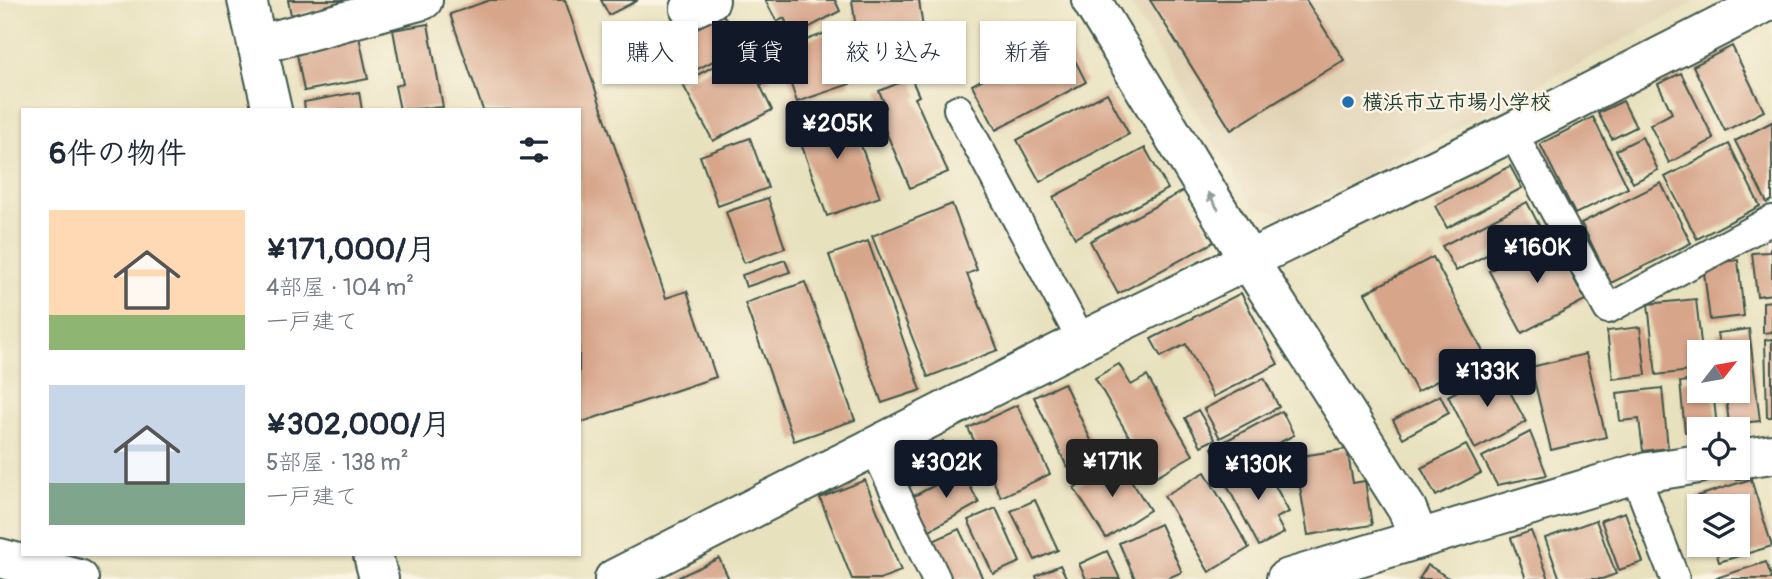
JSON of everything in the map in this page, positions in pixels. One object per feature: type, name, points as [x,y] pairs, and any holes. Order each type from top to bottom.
[{"type":"street","points":[[247,0],[272,108]]},
{"type":"street","points":[[257,45],[423,0]]},
{"type":"street","points":[[1091,0],[1248,259],[1407,509],[1419,539]]},
{"type":"street","points":[[614,579],[875,449],[1082,341],[1512,132],[1771,0]]},
{"type":"street","points":[[1306,576],[1635,474],[1687,466]]},
{"type":"street","points":[[373,556],[379,579]]},
{"type":"street","points":[[0,558],[79,579]]},
{"type":"lane","points":[[958,109],[1082,341]]},
{"type":"lane","points":[[1512,132],[1608,309],[1772,219]]},
{"type":"lane","points":[[875,449],[936,579]]},
{"type":"lane","points":[[1635,474],[1675,579]]},
{"type":"shaded area","name":"横浜市立市場小学校","points":[[1128,0],[1700,0],[1286,217],[1252,204]]},
{"type":"building","points":[[288,0],[344,0],[345,4],[291,15]]},
{"type":"building","points":[[490,0],[565,0],[666,298],[687,291],[716,377],[581,422],[581,108],[482,108],[450,14]]},
{"type":"building","points":[[601,0],[638,0],[609,15]]},
{"type":"building","points":[[765,0],[835,0],[840,11],[808,28],[808,21],[786,21],[784,18],[776,21]]},
{"type":"building","points":[[852,0],[919,0],[922,21],[855,21]]},
{"type":"building","points":[[1150,0],[1306,0],[1344,60],[1231,130]]},
{"type":"building","points":[[720,8],[727,21],[712,21],[712,62],[698,69],[698,21],[695,21]]},
{"type":"building","points":[[428,24],[443,107],[400,108],[395,86],[403,84],[393,30]]},
{"type":"building","points":[[358,32],[368,79],[304,91],[295,44]]},
{"type":"building","points":[[822,34],[822,84],[850,84],[797,102],[791,84],[808,84],[808,39]]},
{"type":"building","points":[[1732,46],[1764,111],[1725,131],[1693,66]]},
{"type":"building","points":[[1076,62],[1086,82],[996,130],[972,85],[980,81],[980,84],[1076,84]]},
{"type":"building","points":[[712,67],[712,84],[762,84],[760,85],[772,110],[713,141],[683,84],[698,84],[698,75]]},
{"type":"building","points":[[1681,73],[1714,139],[1669,163],[1650,125],[1672,113],[1658,84]]},
{"type":"building","points":[[896,84],[914,84],[919,96],[915,98],[948,172],[910,188],[877,111],[886,107],[879,91]]},
{"type":"building","points":[[359,92],[362,108],[305,108],[304,102]]},
{"type":"building","points":[[1107,93],[1129,134],[1040,182],[1017,140]]},
{"type":"building","points":[[1623,101],[1636,127],[1612,139],[1598,113]]},
{"type":"building","points":[[846,105],[880,197],[827,216],[794,124]]},
{"type":"building","points":[[1593,117],[1628,188],[1575,214],[1540,144]]},
{"type":"building","points":[[1772,122],[1772,200],[1767,203],[1735,141]]},
{"type":"building","points":[[1642,137],[1658,170],[1633,183],[1616,150]]},
{"type":"building","points":[[750,138],[768,188],[718,206],[700,156]]},
{"type":"building","points":[[1729,144],[1760,206],[1697,239],[1665,177]]},
{"type":"building","points":[[1145,148],[1168,189],[1075,238],[1053,197]]},
{"type":"building","points":[[1510,166],[1522,188],[1447,228],[1435,206]]},
{"type":"building","points":[[1661,183],[1691,243],[1611,283],[1581,223]]},
{"type":"building","points":[[1185,190],[1214,242],[1118,294],[1090,241]]},
{"type":"building","points":[[768,198],[785,248],[744,263],[726,212]]},
{"type":"building","points":[[1527,202],[1540,227],[1456,271],[1442,246]]},
{"type":"building","points":[[952,204],[977,270],[967,274],[998,350],[928,377],[872,236]]},
{"type":"building","points":[[1552,237],[1585,300],[1522,333],[1489,271]]},
{"type":"building","points":[[868,241],[921,390],[882,403],[829,255]]},
{"type":"building","points":[[1772,244],[1772,294],[1757,296],[1752,253],[1769,252]]},
{"type":"building","points":[[1433,257],[1485,355],[1417,392],[1365,293]]},
{"type":"building","points":[[785,260],[790,272],[746,287],[742,275]]},
{"type":"building","points":[[1738,260],[1744,316],[1710,320],[1703,264]]},
{"type":"building","points":[[805,282],[855,420],[794,441],[745,303]]},
{"type":"building","points":[[1241,293],[1278,364],[1213,397],[1186,344],[1161,357],[1151,339]]},
{"type":"building","points":[[1696,299],[1701,340],[1687,340],[1687,371],[1656,375],[1648,304]]},
{"type":"building","points":[[1772,301],[1772,332],[1763,333],[1763,302]]},
{"type":"building","points":[[1640,327],[1646,375],[1613,379],[1607,331]]},
{"type":"building","points":[[1749,329],[1760,421],[1750,422],[1750,417],[1728,417],[1727,403],[1750,403],[1750,340],[1718,340],[1717,333]]},
{"type":"building","points":[[1772,339],[1772,417],[1767,417],[1765,340]]},
{"type":"building","points":[[1586,354],[1606,437],[1551,450],[1531,367]]},
{"type":"building","points":[[1119,364],[1131,385],[1147,376],[1193,455],[1153,478],[1095,378]]},
{"type":"building","points":[[1498,369],[1526,422],[1475,449],[1448,396]]},
{"type":"building","points":[[1264,378],[1279,407],[1220,438],[1204,409]]},
{"type":"building","points":[[1687,381],[1687,403],[1714,403],[1716,417],[1687,417],[1685,432],[1680,382]]},
{"type":"building","points":[[1064,383],[1097,453],[1067,467],[1034,397]]},
{"type":"building","points":[[1662,388],[1668,448],[1643,451],[1639,419],[1620,421],[1617,393]]},
{"type":"building","points":[[1440,395],[1449,413],[1403,438],[1393,420]]},
{"type":"building","points":[[1017,405],[1050,474],[1001,497],[968,428]]},
{"type":"building","points":[[1198,410],[1215,439],[1201,446],[1185,418]]},
{"type":"building","points":[[1282,411],[1294,435],[1224,472],[1212,448]]},
{"type":"building","points":[[1530,432],[1547,475],[1497,485],[1482,457]]},
{"type":"building","points":[[943,441],[954,462],[906,488],[894,467]]},
{"type":"building","points":[[1466,445],[1481,473],[1436,496],[1421,468]]},
{"type":"building","points":[[1347,449],[1353,483],[1365,481],[1372,525],[1308,535],[1295,457]]},
{"type":"building","points":[[1118,460],[1150,510],[1106,538],[1074,488]]},
{"type":"building","points":[[1262,461],[1289,512],[1276,518],[1284,533],[1259,546],[1224,480]]},
{"type":"building","points":[[962,471],[979,503],[930,530],[912,497]]},
{"type":"building","points":[[1205,472],[1249,548],[1209,572],[1164,496]]},
{"type":"building","points":[[1750,479],[1772,546],[1750,553],[1750,494],[1704,494]]},
{"type":"building","points":[[865,480],[901,571],[880,579],[852,579],[820,498]]},
{"type":"building","points":[[1035,500],[1058,550],[1035,560],[1011,511]]},
{"type":"building","points":[[996,508],[1020,562],[993,574],[968,520]]},
{"type":"building","points":[[1625,512],[1643,562],[1619,570],[1601,520]]},
{"type":"building","points":[[1596,520],[1616,574],[1602,579],[1560,579],[1545,538]]},
{"type":"building","points":[[1160,524],[1182,572],[1166,579],[1135,579],[1119,543]]},
{"type":"building","points":[[959,529],[983,579],[945,579],[929,543]]},
{"type":"building","points":[[1531,531],[1549,579],[1526,579],[1511,538]]},
{"type":"building","points":[[1107,551],[1120,579],[1086,579],[1079,564]]},
{"type":"building","points":[[1718,557],[1736,557],[1719,562]]},
{"type":"building","points":[[719,558],[729,579],[675,579]]},
{"type":"building","points":[[1766,562],[1772,579],[1716,579],[1716,578]]},
{"type":"building","points":[[1060,565],[1067,579],[1037,579],[1036,576]]},
{"type":"building","points":[[1428,565],[1450,579],[1419,579]]},
{"type":"place","name":"横浜市立市場小学校","points":[[1348,102]]}]
